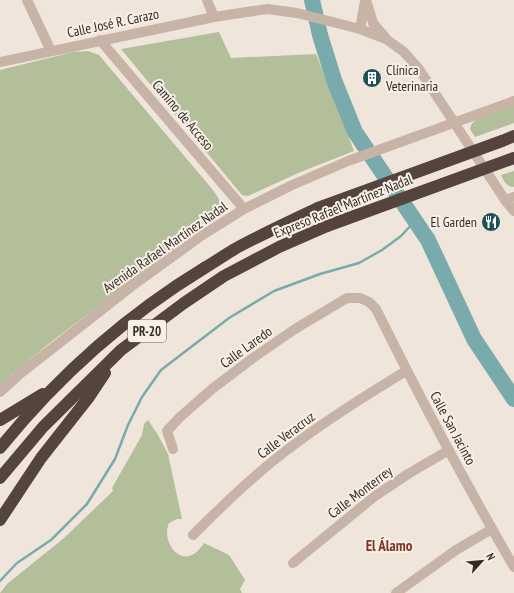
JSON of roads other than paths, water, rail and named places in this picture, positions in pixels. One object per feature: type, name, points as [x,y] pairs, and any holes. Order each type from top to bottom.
[{"type":"highway","name":"Expreso Rafael Martínez Nadal","points":[[0,448],[54,387],[124,323],[183,281],[241,245],[318,208],[514,136]]},
{"type":"highway","name":"Expreso Rafael Martínez Nadal","points":[[0,478],[43,427],[121,350],[184,303],[224,276],[279,247],[326,226],[514,158]]},
{"type":"highway","points":[[0,520],[41,458],[89,397],[121,350]]},
{"type":"highway","points":[[0,422],[54,387]]},
{"type":"street","points":[[27,0],[51,51]]},
{"type":"street","points":[[207,0],[214,17]]},
{"type":"street","points":[[360,29],[366,0]]},
{"type":"street","points":[[366,0],[373,22],[386,38]]},
{"type":"street","name":"Calle José R. Carazo","points":[[0,62],[214,17],[267,9],[297,13],[360,29],[386,38],[412,60],[454,123],[509,199],[514,211]]},
{"type":"street","name":"Camino de Acceso","points":[[100,40],[244,209]]},
{"type":"street","name":"Avenida Rafael Martínez Nadal","points":[[0,392],[21,373],[132,286],[200,236],[244,209],[290,186],[348,161],[514,101]]},
{"type":"street","name":"Calle Laredo","points":[[173,450],[167,431],[179,418],[212,389],[295,329],[347,298],[360,298],[369,302]]},
{"type":"street","name":"Calle San Jacinto","points":[[369,302],[376,309],[406,371],[514,567]]},
{"type":"street","name":"Calle Veracruz","points":[[193,535],[241,488],[293,445],[344,409],[406,371]]},
{"type":"street","name":"Calle Monterrey","points":[[293,563],[375,496],[408,474],[449,450]]},
{"type":"street","points":[[396,593],[451,554],[492,529]]},
{"type":"waterway","points":[[312,0],[320,35],[334,80],[355,132],[428,240],[474,339],[514,399]]},
{"type":"waterway","points":[[0,581],[17,563],[51,540],[87,504],[115,459],[128,425],[142,397],[161,370],[229,318],[274,291],[320,274],[359,263],[382,250],[401,236],[415,221]]},
{"type":"place","name":"Clínica Veterinaria","points":[[372,78]]},
{"type":"place","name":"El Garden","points":[[491,222]]},
{"type":"district","name":"El Álamo","points":[[389,545]]}]
